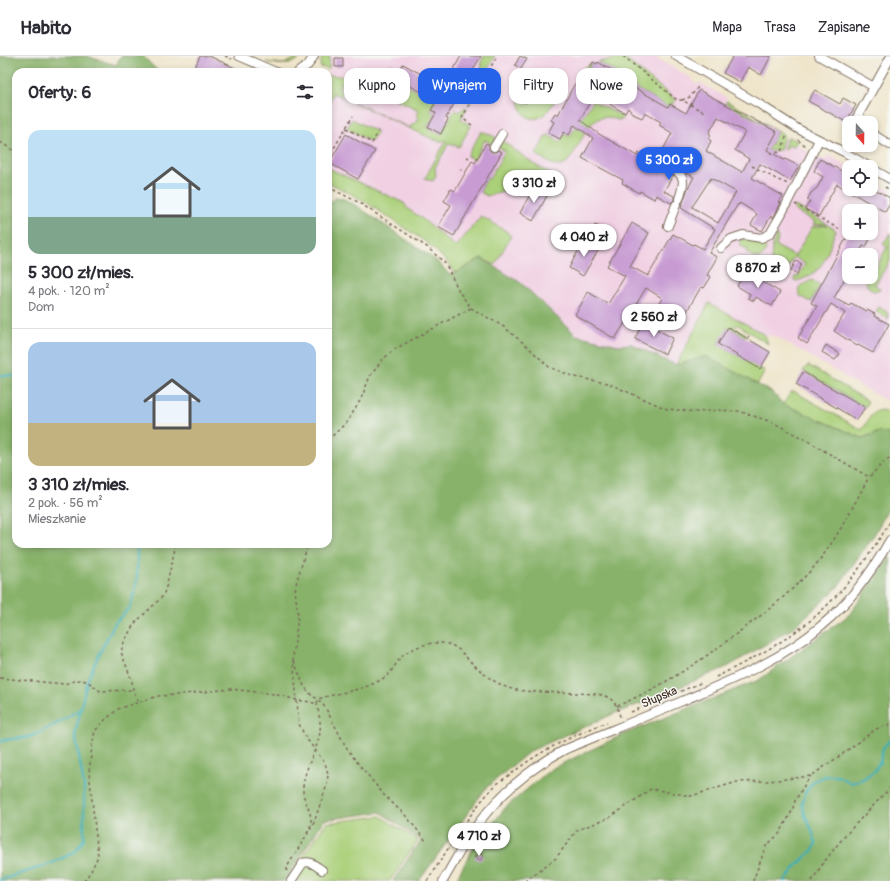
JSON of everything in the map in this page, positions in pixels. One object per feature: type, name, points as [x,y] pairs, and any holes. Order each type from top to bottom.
[{"type":"street","points":[[239,56],[267,68]]},
{"type":"street","points":[[308,68],[314,56]]},
{"type":"street","points":[[676,56],[819,140],[858,160]]},
{"type":"street","points":[[819,56],[874,87]]},
{"type":"street","points":[[858,116],[890,58]]},
{"type":"street","points":[[494,147],[502,134]]},
{"type":"street","points":[[878,137],[890,145]]},
{"type":"street","points":[[721,248],[727,242],[743,235],[761,238],[770,234],[819,140]]},
{"type":"street","points":[[666,163],[680,174],[683,179],[677,202],[668,226]]},
{"type":"street","points":[[878,172],[890,179]]},
{"type":"street","name":"Słupska","points":[[443,881],[480,822],[504,793],[519,780],[549,758],[566,749],[750,672],[806,638],[823,625],[839,609],[868,574],[890,540]]},
{"type":"street","points":[[291,881],[303,863],[309,862],[322,870]]},
{"type":"path","points":[[472,125],[462,118],[497,56]]},
{"type":"path","points":[[624,56],[677,100],[682,100],[704,112]]},
{"type":"path","points":[[682,100],[690,97],[698,87]]},
{"type":"path","points":[[332,151],[353,116]]},
{"type":"path","points":[[346,128],[372,143],[379,130]]},
{"type":"path","points":[[770,154],[781,152],[787,134]]},
{"type":"path","points":[[0,142],[12,150]]},
{"type":"path","points":[[752,166],[778,180],[790,184]]},
{"type":"path","points":[[332,189],[358,202],[426,247],[445,264],[460,293],[471,308],[504,327],[528,346],[549,367],[575,377],[607,383],[667,409],[697,412],[717,410],[738,411],[772,422],[869,477]]},
{"type":"path","points":[[794,204],[839,229]]},
{"type":"path","points":[[332,436],[348,421],[370,376],[383,359],[401,345],[471,308]]},
{"type":"path","points":[[618,706],[645,694],[676,676],[732,638],[780,601],[813,568],[841,530],[869,477],[886,460],[890,458]]},
{"type":"path","points":[[714,677],[758,656],[785,639],[799,630],[830,603],[856,574],[890,522]]},
{"type":"path","points":[[138,701],[121,652],[124,642],[134,624],[163,596],[175,548]]},
{"type":"path","points":[[291,881],[285,878],[287,867],[306,839],[313,825],[327,786],[328,774],[325,763],[306,738],[300,724],[296,700],[293,657],[298,616],[295,590],[307,548]]},
{"type":"path","points":[[318,699],[353,691],[373,684],[383,679],[392,671],[398,661],[406,653],[415,648],[442,643],[458,648],[488,678],[502,686],[516,690],[536,692],[604,696],[618,706],[620,717]]},
{"type":"path","points":[[293,657],[304,686],[312,696],[318,699],[325,707],[353,757],[384,795],[406,816],[427,842]]},
{"type":"path","points":[[0,678],[64,684],[77,680],[87,681],[100,691],[133,690]]},
{"type":"path","points":[[627,714],[707,680]]},
{"type":"path","points":[[84,881],[91,871],[98,856],[89,772],[92,746],[95,731],[118,709],[138,701],[158,696],[230,689],[274,694],[317,704]]},
{"type":"path","points":[[306,839],[312,821],[303,793],[306,768],[320,734],[317,704],[318,699]]},
{"type":"path","points":[[427,881],[472,814],[492,788],[529,759],[547,748],[565,739],[613,720]]},
{"type":"path","points":[[753,881],[766,846],[780,833],[792,811],[795,801],[811,776],[841,756],[876,729],[890,724]]},
{"type":"path","points":[[526,881],[556,858],[577,830],[609,818],[651,790],[691,796],[737,782],[769,781],[811,776]]},
{"type":"path","points":[[812,881],[841,840],[890,788]]},
{"type":"shaded area","points":[[330,56],[653,56],[693,79],[692,81],[698,85],[699,82],[727,98],[726,101],[781,132],[779,135],[825,161],[829,155],[842,163],[842,196],[878,196],[878,183],[890,190],[890,403],[775,336],[765,335],[709,303],[660,396],[485,306],[404,203],[332,170],[332,68],[329,68]]},
{"type":"green space","points":[[0,56],[86,56],[116,65],[121,56],[143,56],[155,68],[12,68],[12,548],[332,548],[332,200],[335,198],[344,199],[357,206],[437,261],[449,274],[458,272],[481,258],[521,283],[576,335],[618,345],[631,344],[676,365],[706,356],[773,393],[783,404],[862,438],[879,432],[890,434],[890,506],[874,535],[836,589],[793,628],[729,666],[613,714],[530,751],[486,788],[419,881],[393,881],[421,840],[380,812],[324,820],[284,881],[0,881]]},
{"type":"green space","points":[[296,56],[302,56],[290,64],[284,64],[295,59]]},
{"type":"green space","points":[[322,56],[330,56],[329,68],[320,67]]},
{"type":"green space","points":[[484,56],[495,56],[488,68],[482,68],[481,62]]},
{"type":"green space","points":[[623,57],[637,68],[609,68],[598,62]]},
{"type":"green space","points":[[592,63],[589,68],[584,68]]},
{"type":"green space","points":[[391,64],[396,68],[390,68]]},
{"type":"green space","points":[[637,68],[676,100],[673,104],[670,103],[668,107],[637,89]]},
{"type":"green space","points":[[332,75],[344,77],[344,82],[342,82],[339,88],[342,91],[340,96],[344,98],[333,93],[332,95]]},
{"type":"green space","points":[[410,87],[418,91],[418,104],[434,104],[430,111],[435,114],[427,127],[441,134],[455,109],[459,112],[465,107],[467,108],[461,119],[471,126],[459,147],[449,143],[435,168],[436,176],[433,181],[425,178],[447,141],[435,140],[357,104],[410,128],[419,118],[417,115],[419,110],[406,104],[410,104]]},
{"type":"green space","points":[[727,101],[777,131],[725,103]]},
{"type":"green space","points":[[553,104],[541,117],[536,119],[525,115],[520,105]]},
{"type":"green space","points":[[591,104],[599,104],[623,117],[621,120],[603,117],[594,122],[588,128],[573,153],[563,165],[558,166],[552,164],[536,154],[546,136],[548,135],[560,142],[565,134],[568,136],[571,135]]},
{"type":"green space","points":[[352,119],[377,132],[371,142],[347,128]]},
{"type":"green space","points":[[778,131],[783,134],[784,137],[780,150],[768,150]]},
{"type":"green space","points":[[481,132],[495,137],[496,139],[493,145],[485,140],[474,160],[467,156]]},
{"type":"green space","points":[[788,137],[797,141],[794,146],[789,145],[785,150],[783,149]]},
{"type":"green space","points":[[500,142],[504,142],[537,166],[551,174],[549,176],[487,196],[480,192],[487,178],[489,179],[505,151],[497,146]]},
{"type":"green space","points":[[332,170],[404,203],[408,209],[456,247],[481,216],[506,231],[511,236],[495,265],[481,258],[458,272],[454,272],[449,263],[426,242],[361,199],[332,184]]},
{"type":"green space","points":[[795,206],[827,224],[813,225],[815,222],[794,210]]},
{"type":"green space","points":[[828,225],[836,230],[823,263],[813,273],[798,281],[795,281],[795,276],[798,277],[805,264],[794,257],[786,270],[789,272],[785,275],[774,268],[771,261],[771,256],[772,246],[776,234],[778,238],[776,246],[795,256],[812,227]]},
{"type":"green space","points":[[890,233],[890,261],[878,280],[878,264],[887,247],[883,244]]},
{"type":"green space","points":[[740,239],[745,239],[764,245],[766,248],[765,253],[761,257],[755,258],[746,252],[748,250],[740,245]]},
{"type":"green space","points":[[812,280],[820,285],[811,302],[800,296],[798,290],[800,286]]},
{"type":"green space","points":[[867,284],[876,284],[880,290],[873,291]]},
{"type":"green space","points":[[709,303],[765,335],[768,344],[738,325],[734,327],[746,334],[745,337],[728,327],[718,344],[765,371],[758,384],[711,369],[676,365]]},
{"type":"green space","points":[[878,307],[887,312],[888,319],[876,312]]},
{"type":"green space","points":[[808,365],[868,401],[865,407],[803,371]]},
{"type":"green space","points":[[791,392],[795,392],[862,430],[870,417],[876,411],[880,410],[890,413],[890,434],[879,432],[862,438],[783,404]]},
{"type":"green space","points":[[890,557],[890,881],[455,881],[475,845],[506,807],[551,769],[624,734],[759,680],[849,615]]},
{"type":"green space","points":[[380,816],[418,840],[390,881],[291,881],[288,878],[326,823]]},
{"type":"building","points":[[200,56],[209,56],[235,68],[197,68],[195,67]]},
{"type":"building","points":[[461,56],[481,56],[474,68],[454,68]]},
{"type":"building","points":[[520,56],[527,59],[522,68],[515,65]]},
{"type":"building","points":[[733,56],[771,56],[761,75],[748,67],[740,82],[723,73]]},
{"type":"building","points":[[335,58],[343,58],[343,67],[335,67]]},
{"type":"building","points":[[593,62],[597,64],[598,62],[608,68],[590,68]]},
{"type":"building","points":[[403,64],[418,72],[418,90],[410,86],[410,68],[401,68]]},
{"type":"building","points":[[576,83],[576,104],[589,104],[580,120],[599,134],[637,156],[639,153],[656,163],[672,133],[659,125],[661,122],[645,113],[642,118],[633,114],[628,108],[625,113],[610,104],[637,104],[637,89],[668,107],[670,104],[686,113],[699,90],[777,132],[767,150],[784,160],[785,159],[799,166],[790,181],[760,164],[752,178],[783,196],[779,202],[781,203],[773,218],[771,216],[762,231],[751,225],[757,214],[740,203],[739,205],[738,204],[709,253],[717,257],[707,275],[711,277],[704,288],[701,287],[680,323],[656,309],[662,298],[646,288],[615,339],[575,315],[588,292],[608,304],[625,276],[607,266],[632,223],[649,233],[630,266],[648,276],[673,234],[703,249],[715,229],[681,208],[688,188],[694,177],[685,172],[669,159],[663,158],[661,163],[662,167],[673,175],[664,191],[674,196],[674,200],[671,203],[656,195],[654,199],[640,191],[639,193],[622,183],[623,180],[582,158],[593,138],[574,125],[569,135],[564,132],[560,139],[548,133],[554,122],[551,120],[555,113],[558,115],[564,104],[568,104],[568,96]],"holes":[[[718,117],[745,132],[735,150],[749,159],[742,172],[706,151],[711,141],[709,139],[711,135],[709,133]],[[711,178],[736,192],[718,223],[692,207]]]},
{"type":"building","points":[[815,90],[840,104],[843,98],[856,105],[850,116],[842,116],[842,120],[808,101]]},
{"type":"building","points":[[435,104],[454,104],[446,118],[448,119],[441,134],[428,127],[436,113],[431,110]]},
{"type":"building","points":[[346,134],[375,151],[358,179],[332,165],[332,158]]},
{"type":"building","points":[[486,143],[489,145],[491,152],[496,152],[498,150],[502,152],[454,236],[438,227],[451,205],[444,201],[451,189],[455,191],[472,161],[475,163]]},
{"type":"building","points":[[820,159],[842,171],[842,187],[837,184],[819,216],[805,209],[810,201],[807,200],[811,193],[817,188],[823,177],[814,171]]},
{"type":"building","points":[[534,187],[548,194],[533,221],[520,213]]},
{"type":"building","points":[[878,191],[890,198],[890,204],[885,212],[878,208],[878,204],[871,204],[858,196],[878,196]]},
{"type":"building","points":[[595,225],[608,231],[606,237],[593,232]]},
{"type":"building","points":[[584,240],[599,249],[583,276],[569,268]]},
{"type":"building","points":[[845,240],[870,240],[866,247],[842,248],[842,284],[834,298],[849,306],[851,303],[866,311],[867,310],[875,314],[874,316],[889,324],[873,353],[858,345],[857,346],[834,331],[845,313],[831,304],[807,344],[798,338],[817,306],[811,303]]},
{"type":"building","points":[[796,261],[802,264],[797,274],[791,270]]},
{"type":"building","points":[[745,272],[780,292],[772,306],[756,297],[754,301],[748,298],[750,294],[737,286]]},
{"type":"building","points":[[643,322],[673,338],[665,354],[635,339]]},
{"type":"building","points":[[728,327],[770,352],[760,369],[718,344]]},
{"type":"building","points":[[826,345],[840,354],[835,360],[822,352]]},
{"type":"building","points":[[803,372],[865,407],[857,420],[796,384]]},
{"type":"building","points":[[481,853],[483,856],[481,860],[474,857]]},
{"type":"waterway","points":[[0,375],[12,376]]},
{"type":"waterway","points":[[0,880],[50,864],[75,852],[84,839],[84,785],[75,734],[87,681],[115,623],[130,607],[137,581],[137,548]]},
{"type":"waterway","points":[[0,742],[37,734],[80,709]]},
{"type":"waterway","points":[[785,881],[798,864],[813,850],[816,843],[802,803],[806,791],[814,781],[825,776],[838,776],[851,783],[863,779],[874,771],[880,762],[883,748],[890,740]]}]
